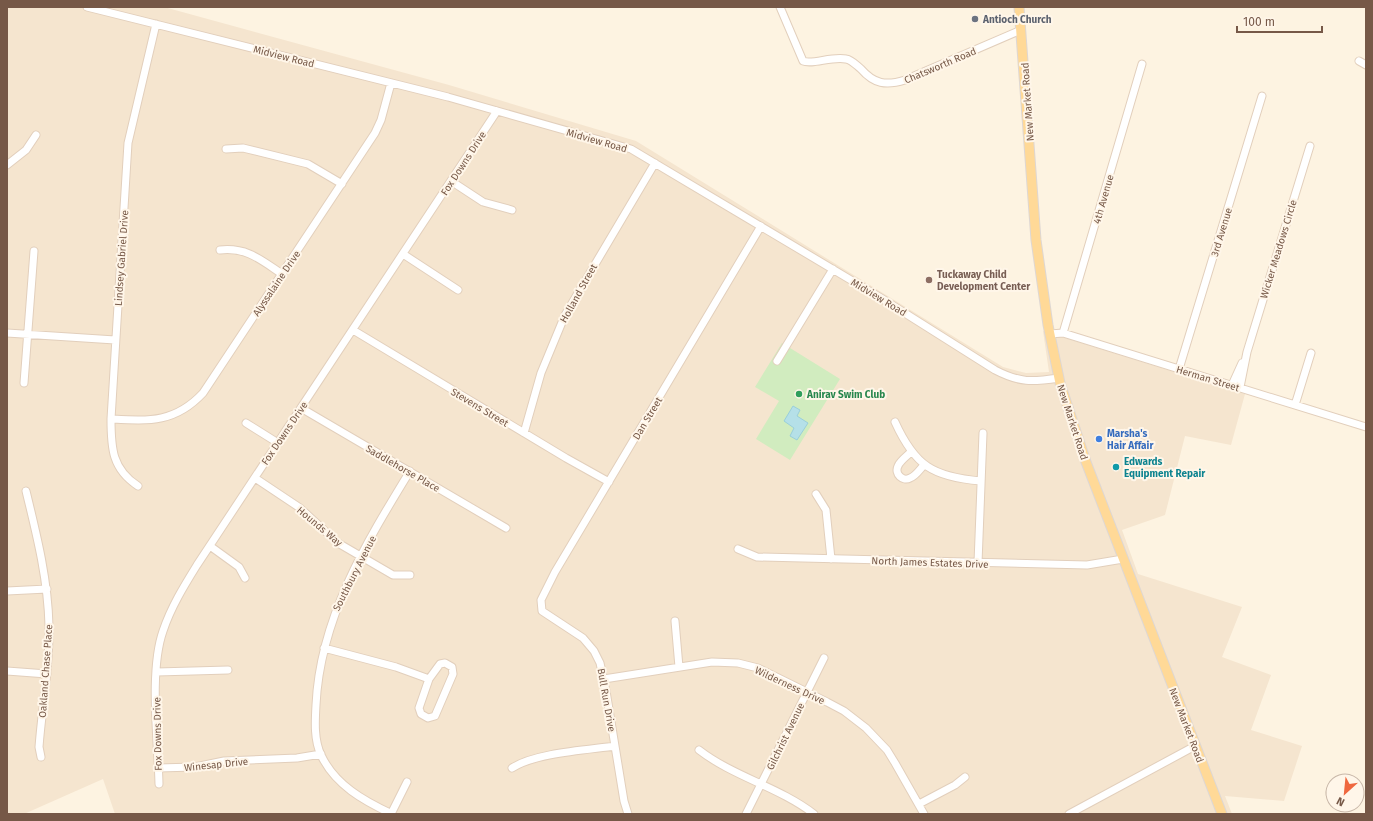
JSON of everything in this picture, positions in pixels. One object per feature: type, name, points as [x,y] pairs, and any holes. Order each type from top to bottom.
[{"type":"main road","name":"New Market Road","points":[[1019,7],[1036,240],[1050,334],[1059,378],[1086,462],[1222,814]]},
{"type":"street","name":"Midview Road","points":[[87,7],[391,83],[631,149],[833,269],[1006,376],[1027,382],[1059,378]]},
{"type":"street","name":"Chatsworth Road","points":[[780,7],[803,61],[809,63],[828,58],[846,59],[852,61],[872,80],[882,84],[905,80],[1021,30]]},
{"type":"street","name":"Lindsey Gabriel Drive","points":[[138,486],[123,475],[117,464],[112,442],[111,418],[129,136],[156,24]]},
{"type":"street","points":[[1359,61],[1366,65]]},
{"type":"street","name":"4th Avenue","points":[[1062,333],[1142,64]]},
{"type":"street","name":"Alyssalaine Drive","points":[[111,418],[143,420],[158,419],[180,411],[194,402],[210,384],[378,127],[391,83]]},
{"type":"street","name":"3rd Avenue","points":[[1179,369],[1262,96]]},
{"type":"street","name":"Fox Downs Drive","points":[[159,784],[158,652],[163,631],[175,603],[210,546],[497,111]]},
{"type":"street","points":[[7,165],[26,150],[36,135]]},
{"type":"street","name":"Wicker Meadows Circle","points":[[1240,387],[1247,352],[1310,146]]},
{"type":"street","points":[[226,149],[238,147],[249,149],[308,164],[324,172],[342,184]]},
{"type":"street","name":"Holland Street","points":[[524,433],[541,373],[565,315],[655,163]]},
{"type":"street","points":[[451,181],[483,202],[512,210]]},
{"type":"street","name":"Dan Street","points":[[543,612],[541,607],[544,594],[761,226]]},
{"type":"street","points":[[220,250],[232,249],[246,252],[282,274]]},
{"type":"street","points":[[24,384],[29,334],[34,251]]},
{"type":"street","points":[[403,254],[458,290]]},
{"type":"street","points":[[777,361],[833,269]]},
{"type":"street","name":"Stevens Street","points":[[353,330],[524,433],[609,482]]},
{"type":"street","points":[[7,333],[116,340]]},
{"type":"street","name":"Herman Street","points":[[1050,334],[1062,333],[1366,427]]},
{"type":"street","name":"Wicker Meadows Circle","points":[[1232,385],[1247,352]]},
{"type":"street","points":[[1295,405],[1311,353]]},
{"type":"street","name":"Saddlehorse Place","points":[[301,408],[506,528]]},
{"type":"street","points":[[895,422],[911,452],[924,465],[946,476],[981,481]]},
{"type":"street","points":[[246,423],[278,443]]},
{"type":"street","points":[[978,563],[983,433]]},
{"type":"street","points":[[911,452],[898,466],[897,470],[900,477],[903,479],[911,478],[924,465]]},
{"type":"street","name":"Southbury Avenue","points":[[392,814],[352,792],[332,772],[321,754],[315,725],[316,697],[324,648],[331,622],[342,594],[410,471]]},
{"type":"street","name":"Hounds Way","points":[[255,478],[300,508],[338,543],[394,575],[410,576]]},
{"type":"street","name":"Oakland Chase Place","points":[[26,491],[47,589],[49,626],[47,674],[39,747],[41,757]]},
{"type":"street","points":[[816,494],[826,510],[831,559]]},
{"type":"street","points":[[210,546],[239,567],[245,578]]},
{"type":"street","name":"North James Estates Drive","points":[[738,549],[757,557],[978,563],[1087,565],[1123,559]]},
{"type":"street","points":[[7,591],[47,589]]},
{"type":"street","name":"Bull Run Drive","points":[[543,612],[576,632],[590,645],[600,663],[624,801],[628,814]]},
{"type":"street","points":[[675,621],[679,667]]},
{"type":"street","points":[[324,648],[396,667],[429,679]]},
{"type":"street","name":"Gilchrist Avenue","points":[[746,814],[824,658]]},
{"type":"street","name":"Wilderness Drive","points":[[604,679],[712,662],[738,663],[758,668],[844,711],[878,739],[896,763],[924,814]]},
{"type":"street","points":[[445,663],[452,667],[453,674],[435,716],[428,718],[420,714],[419,708],[429,679],[440,664],[445,663]]},
{"type":"street","points":[[157,672],[228,670]]},
{"type":"street","points":[[7,671],[47,674]]},
{"type":"street","points":[[512,768],[524,761],[537,758],[615,746]]},
{"type":"street","points":[[1069,814],[1195,746]]},
{"type":"street","points":[[699,750],[715,761],[792,800],[814,814]]},
{"type":"street","name":"Winesap Drive","points":[[158,768],[194,768],[224,761],[297,758],[321,754]]},
{"type":"street","points":[[919,804],[955,785],[966,777]]},
{"type":"street","points":[[392,814],[407,782]]},
{"type":"shaded area","points":[[7,7],[164,7],[449,85],[636,141],[1003,367],[1026,373],[1049,372],[1043,331],[1245,394],[1231,445],[1185,436],[1165,515],[1122,530],[1138,574],[1242,607],[1222,657],[1271,675],[1251,730],[1302,746],[1284,801],[1225,796],[1232,814],[115,814],[103,779],[24,814],[7,814]]},
{"type":"green space","name":"Anirav Swim Club","points":[[782,343],[840,379],[790,460],[756,439],[779,401],[755,387]]},
{"type":"water","points":[[793,406],[800,410],[797,416],[808,423],[797,440],[790,436],[794,428],[784,421]]},
{"type":"place","name":"Antioch Church","points":[[975,19]]},
{"type":"place","name":"Tuckaway Child Development Center","points":[[929,280]]},
{"type":"place","name":"Anirav Swim Club","points":[[799,394]]},
{"type":"place","name":"Marsha's Hair Affair","points":[[1099,439]]},
{"type":"place","name":"Edwards Equipment Repair","points":[[1116,467]]}]
